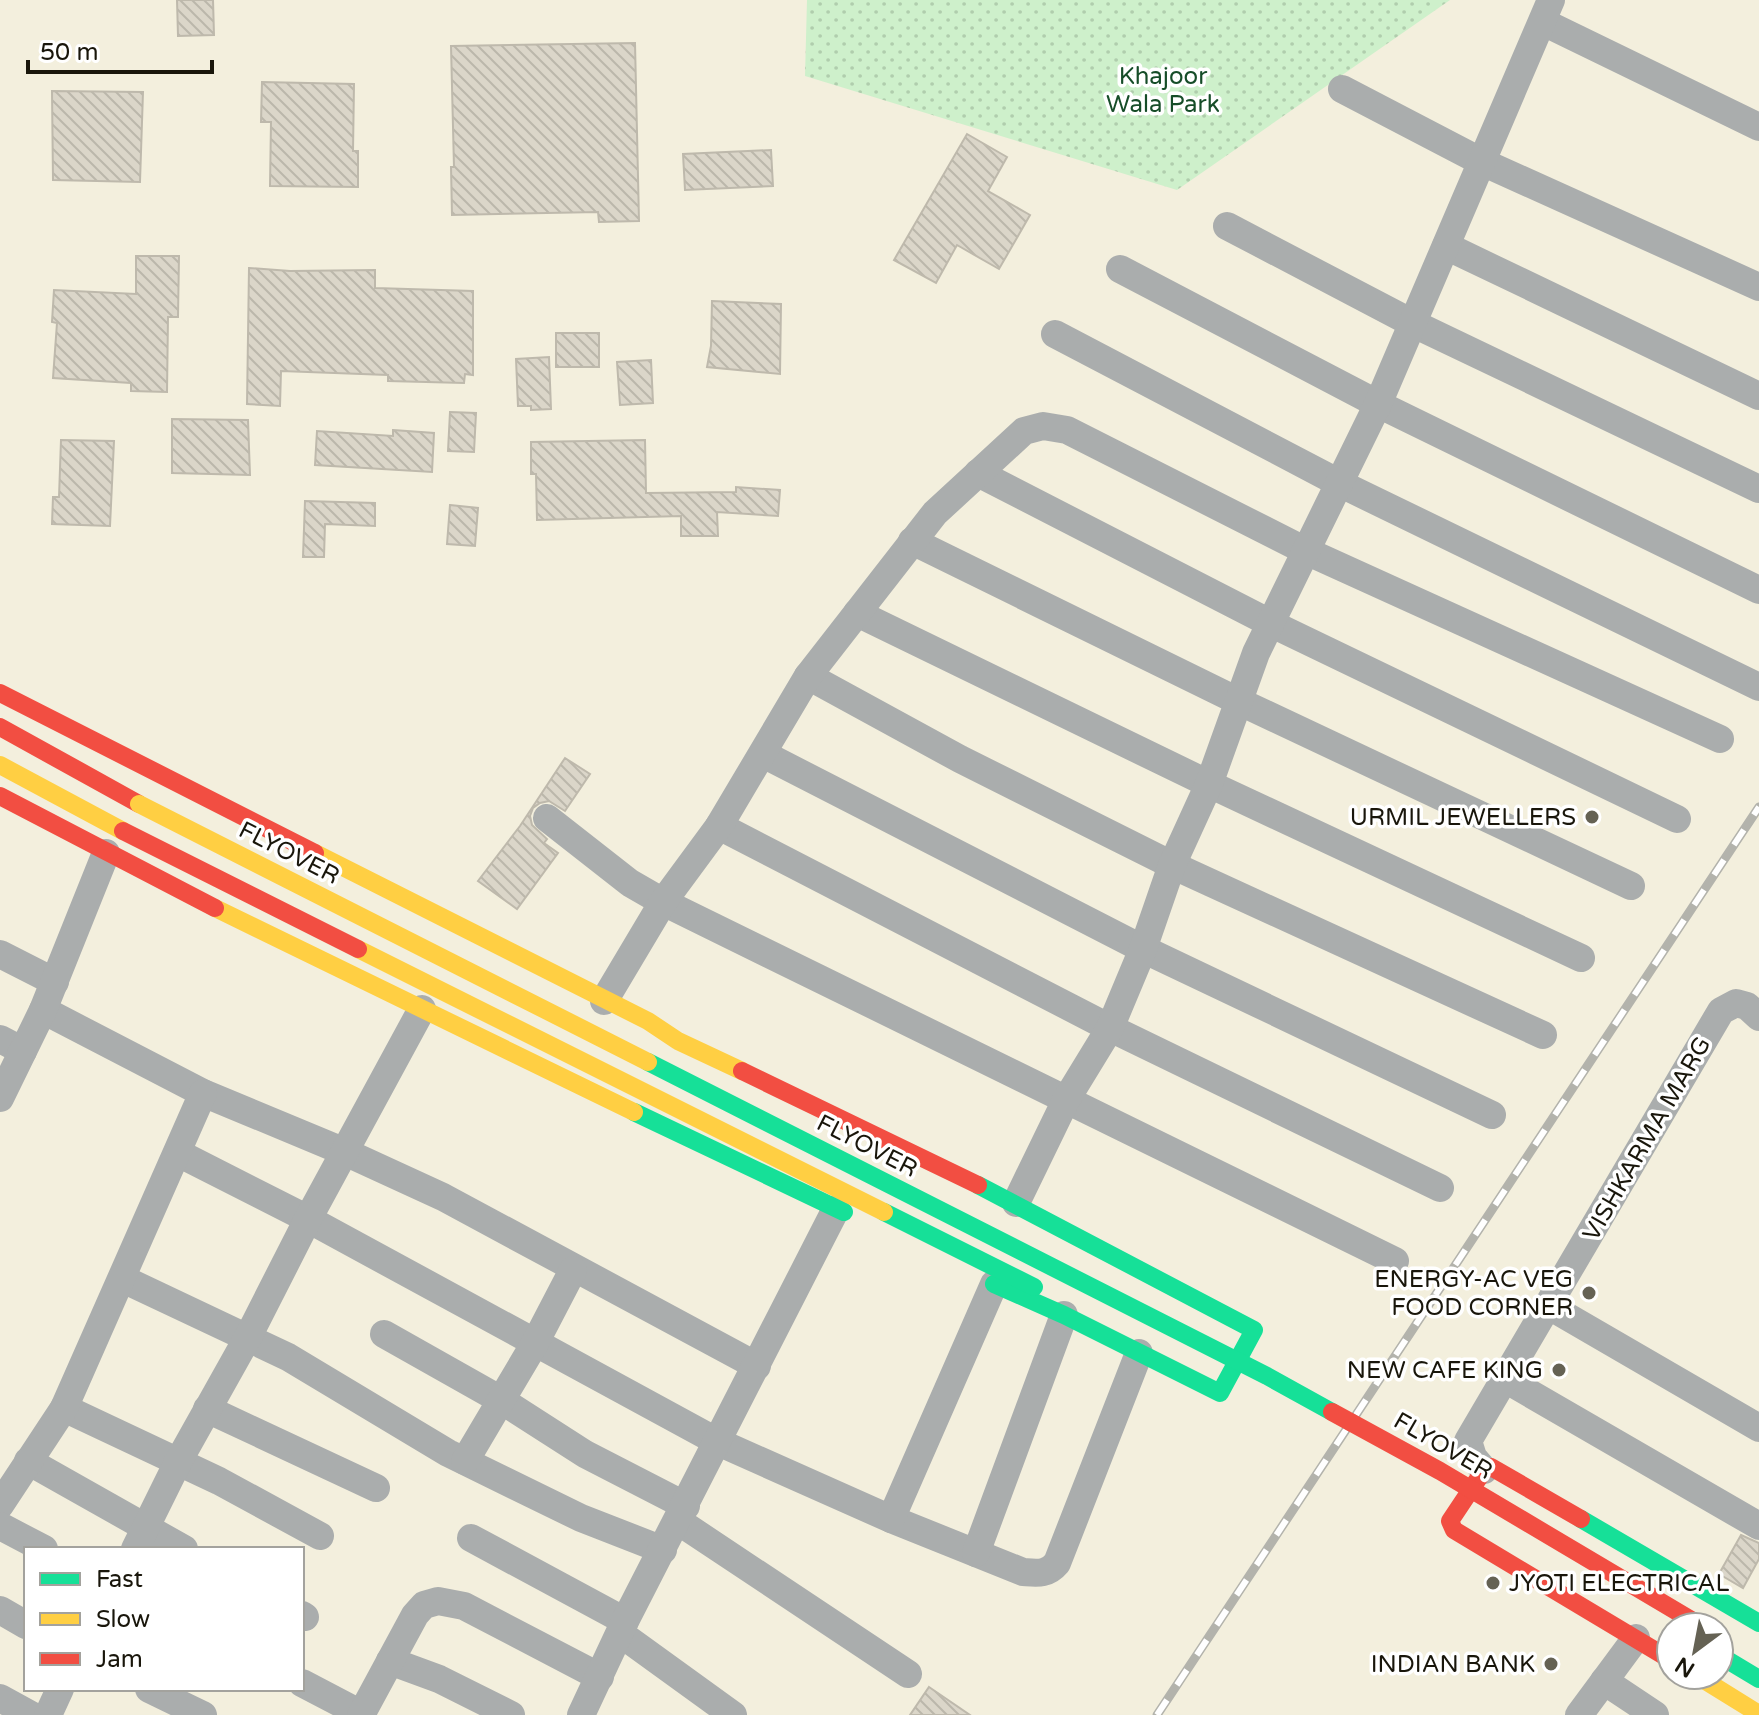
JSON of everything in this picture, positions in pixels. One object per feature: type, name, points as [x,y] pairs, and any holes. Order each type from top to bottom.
[{"type":"street","points":[[1016,1203],[1066,1100],[1110,1028],[1143,949],[1172,865],[1209,784],[1270,623],[1378,404],[1547,11],[1759,127]]},
{"type":"street","points":[[1342,89],[1482,162],[1759,287]]},
{"type":"street","points":[[1227,226],[1414,324],[1759,489]]},
{"type":"street","points":[[1446,246],[1759,396]]},
{"type":"street","points":[[1120,269],[1378,404],[1759,590]]},
{"type":"street","points":[[1055,334],[1341,484],[1759,687]]},
{"type":"street","points":[[604,1001],[663,902],[719,826],[808,676],[935,513],[1024,431],[1043,426],[1067,430],[1306,551],[1720,739]]},
{"type":"street","points":[[978,473],[1270,623],[1677,819]]},
{"type":"street","points":[[912,541],[1238,701],[1631,886]]},
{"type":"street","points":[[857,613],[1209,784],[1581,958]]},
{"type":"street","points":[[808,676],[960,759],[1172,865],[1543,1035]]},
{"type":"street","points":[[0,693],[648,1021],[678,1041],[1016,1203],[1254,1330],[1220,1393],[1064,1315],[836,1209],[422,1009],[106,853],[0,796]]},
{"type":"street","name":"FLYOVER","points":[[0,727],[139,804],[1267,1376],[1440,1471],[1676,1611]]},
{"type":"street","points":[[763,754],[1143,949],[1492,1115]]},
{"type":"street","points":[[0,765],[137,838],[1240,1390]]},
{"type":"street","points":[[547,818],[630,883],[663,902],[1395,1261]]},
{"type":"street","points":[[719,826],[1110,1028],[1440,1188]]},
{"type":"street","points":[[0,1098],[12,1045],[43,1010],[106,853]]},
{"type":"street","points":[[0,954],[55,982]]},
{"type":"street","name":"VISHKARMA MARG","points":[[1484,1470],[1473,1457],[1468,1441],[1721,1011],[1736,1003],[1755,1007]]},
{"type":"street","points":[[140,1538],[422,1009]]},
{"type":"street","points":[[43,1010],[203,1093],[443,1197],[573,1270],[757,1366]]},
{"type":"street","points":[[609,1099],[648,1021]]},
{"type":"street","points":[[678,1041],[684,1068],[703,1084],[1123,1291]]},
{"type":"street","points":[[0,1505],[64,1408],[203,1093]]},
{"type":"street","points":[[638,1113],[667,1107],[693,1108],[909,1211],[1114,1315]]},
{"type":"street","points":[[178,1153],[308,1219],[718,1442],[891,1519],[1023,1572],[1040,1573],[1051,1570],[1057,1563],[1139,1353]]},
{"type":"street","points":[[581,1715],[836,1209]]},
{"type":"street","points":[[465,1461],[535,1343],[573,1270]]},
{"type":"street","points":[[123,1279],[288,1357],[465,1461],[581,1518],[663,1550]]},
{"type":"street","points":[[891,1519],[994,1284]]},
{"type":"street","points":[[1549,1306],[1759,1428]]},
{"type":"street","points":[[976,1553],[1064,1315]]},
{"type":"street","points":[[384,1334],[501,1400],[682,1513],[908,1674]]},
{"type":"street","points":[[1505,1379],[1759,1526]]},
{"type":"street","points":[[64,1408],[178,1462],[320,1536]]},
{"type":"street","points":[[207,1409],[376,1488]]},
{"type":"street","points":[[28,1461],[140,1538],[176,1547]]},
{"type":"street","points":[[1655,1650],[1454,1530],[1451,1516],[1484,1470],[1491,1467],[1544,1496],[1759,1623]]},
{"type":"street","name":"FLYOVER","points":[[1442,1499],[1469,1516]]},
{"type":"street","points":[[0,1526],[40,1547]]},
{"type":"street","points":[[471,1538],[623,1628],[733,1715]]},
{"type":"street","points":[[1642,1585],[1687,1611]]},
{"type":"street","points":[[1629,1600],[1655,1616]]},
{"type":"street","points":[[304,1684],[362,1715],[415,1615],[424,1605],[438,1601],[464,1606],[600,1677]]},
{"type":"street","points":[[0,1610],[24,1624]]},
{"type":"street","points":[[1579,1715],[1636,1638]]},
{"type":"street","points":[[1735,1646],[1759,1660]]},
{"type":"street","points":[[390,1661],[439,1679],[511,1715]]},
{"type":"street","points":[[1735,1665],[1759,1679]]},
{"type":"street","points":[[1735,1676],[1759,1690]]},
{"type":"street","points":[[1604,1681],[1655,1715]]},
{"type":"street","points":[[48,1715],[59,1691]]},
{"type":"street","points":[[153,1691],[203,1715]]},
{"type":"street","points":[[1722,1691],[1759,1714]]},
{"type":"street","points":[[0,1698],[31,1715]]},
{"type":"green space","name":"Khajoor Wala Park","points":[[807,0],[1450,0],[1177,190],[805,76]]},
{"type":"building","points":[[177,0],[213,0],[214,35],[178,36]]},
{"type":"building","points":[[635,43],[639,221],[599,222],[598,212],[452,215],[451,46]]},
{"type":"building","points":[[262,82],[354,84],[353,151],[358,151],[358,187],[270,186],[271,122],[261,122]]},
{"type":"building","points":[[52,91],[143,92],[140,182],[53,180]]},
{"type":"building","points":[[967,134],[1007,157],[988,191],[1030,215],[999,269],[957,245],[936,283],[894,260]]},
{"type":"building","points":[[771,150],[773,186],[685,190],[683,154]]},
{"type":"building","points":[[136,256],[179,256],[178,317],[168,317],[167,392],[131,391],[131,383],[53,378],[57,323],[52,322],[54,290],[136,294]]},
{"type":"building","points":[[249,268],[375,270],[375,288],[473,291],[473,375],[465,374],[464,383],[388,381],[388,375],[281,371],[280,406],[247,404]]},
{"type":"building","points":[[712,301],[781,304],[780,374],[707,367],[711,346]]},
{"type":"building","points":[[556,333],[599,333],[599,367],[556,367]]},
{"type":"building","points":[[549,357],[551,409],[531,410],[531,406],[518,406],[516,359]]},
{"type":"building","points":[[651,360],[653,403],[620,405],[617,362]]},
{"type":"building","points":[[450,412],[476,413],[474,452],[448,451]]},
{"type":"building","points":[[172,419],[248,420],[250,475],[172,473]]},
{"type":"building","points":[[393,430],[434,433],[432,472],[315,465],[317,431],[393,436]]},
{"type":"building","points":[[61,440],[114,441],[110,526],[52,524],[53,497],[59,497]]},
{"type":"building","points":[[645,440],[646,493],[736,492],[736,487],[780,490],[778,516],[717,512],[718,536],[681,536],[681,516],[537,520],[536,474],[531,474],[531,442]]},
{"type":"building","points":[[305,501],[375,503],[375,526],[325,524],[324,557],[303,557]]},
{"type":"building","points":[[450,505],[478,508],[475,546],[447,544]]},
{"type":"building","points":[[565,758],[590,774],[565,811],[549,801],[533,808],[530,816],[532,825],[547,839],[544,843],[558,853],[517,909],[478,881],[520,826]]},
{"type":"building","points":[[1741,1535],[1759,1543],[1759,1559],[1743,1588],[1719,1574]]},
{"type":"building","points":[[929,1687],[970,1715],[910,1715]]},
{"type":"railway","points":[[1157,1715],[1759,807]]},
{"type":"traffic: fast","points":[[648,1062],[1267,1376],[1332,1412]]},
{"type":"traffic: fast","points":[[634,1112],[844,1212]]},
{"type":"traffic: fast","points":[[978,1185],[1254,1330],[1220,1393],[1064,1315],[994,1284]]},
{"type":"traffic: fast","points":[[884,1212],[1034,1287]]},
{"type":"traffic: fast","points":[[1581,1519],[1759,1623]]},
{"type":"traffic: fast","points":[[1735,1665],[1759,1679]]},
{"type":"traffic: slow","points":[[0,765],[123,831]]},
{"type":"traffic: slow","points":[[139,804],[648,1062]]},
{"type":"traffic: slow","points":[[315,853],[742,1071]]},
{"type":"traffic: slow","points":[[215,908],[634,1112]]},
{"type":"traffic: slow","points":[[358,949],[884,1212]]},
{"type":"traffic: slow","points":[[1722,1691],[1759,1714]]},
{"type":"traffic: jam","points":[[0,693],[315,853]]},
{"type":"traffic: jam","points":[[0,727],[139,804]]},
{"type":"traffic: jam","points":[[0,796],[215,908]]},
{"type":"traffic: jam","points":[[123,831],[358,949]]},
{"type":"traffic: jam","points":[[742,1071],[978,1185]]},
{"type":"traffic: jam","points":[[1332,1412],[1440,1471],[1676,1611]]},
{"type":"traffic: jam","points":[[1581,1519],[1491,1467],[1484,1470],[1450,1521],[1454,1530],[1655,1650]]},
{"type":"place","name":"URMIL JEWELLERS","points":[[1592,817]]},
{"type":"place","name":"ENERGY-AC VEG FOOD CORNER","points":[[1589,1293]]},
{"type":"place","name":"NEW CAFE KING","points":[[1559,1370]]},
{"type":"place","name":"JYOTI ELECTRICAL","points":[[1493,1583]]},
{"type":"place","name":"INDIAN BANK","points":[[1551,1664]]}]
